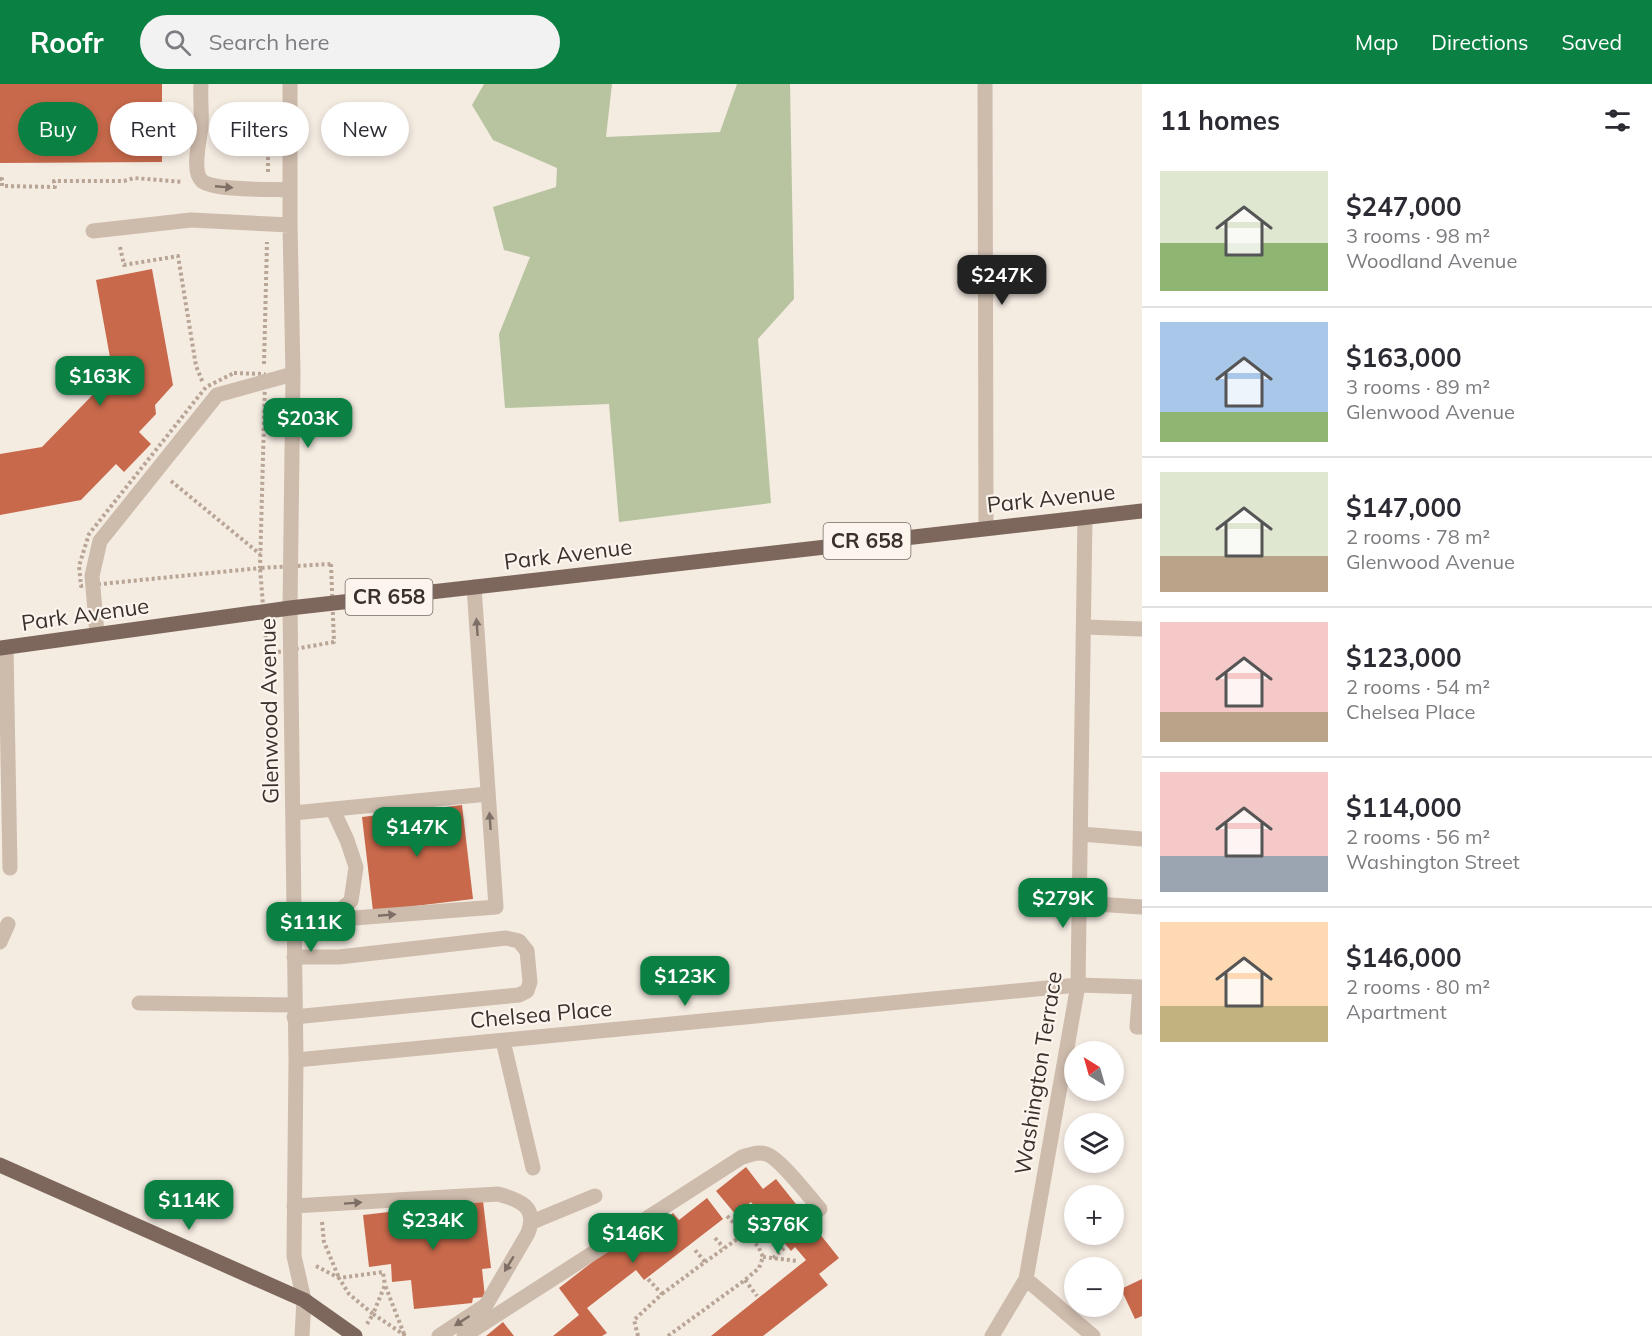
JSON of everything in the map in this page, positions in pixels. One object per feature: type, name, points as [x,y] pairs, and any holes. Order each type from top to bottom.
[{"type":"main road","name":"Park Avenue","points":[[3,648],[290,608],[1142,511]]},
{"type":"main road","points":[[0,1165],[304,1300],[355,1336]]},
{"type":"street","points":[[201,84],[201,125],[197,165],[200,179],[218,187],[290,190]]},
{"type":"street","name":"Glenwood Avenue","points":[[290,84],[293,374],[290,608],[296,1060],[294,1256],[304,1300],[302,1336]]},
{"type":"street","points":[[985,84],[986,527]]},
{"type":"street","points":[[93,231],[191,220],[290,225]]},
{"type":"street","points":[[98,634],[92,576],[100,541],[153,464],[217,395],[293,374]]},
{"type":"street","name":"Washington Terrace","points":[[992,1336],[1026,1279],[1078,985],[1079,903],[1088,835],[1084,627],[1085,517]]},
{"type":"street","points":[[294,920],[328,920],[496,907],[474,587]]},
{"type":"street","points":[[1084,627],[1142,629]]},
{"type":"street","points":[[3,648],[10,868]]},
{"type":"street","points":[[292,813],[488,794]]},
{"type":"street","points":[[328,920],[351,901],[356,867],[333,810]]},
{"type":"street","points":[[1088,835],[1142,839]]},
{"type":"street","points":[[1079,903],[1142,907]]},
{"type":"street","points":[[0,942],[8,924]]},
{"type":"street","points":[[139,1003],[294,1011],[519,996],[527,991],[530,982],[527,951],[519,942],[506,938],[339,957],[294,957]]},
{"type":"street","name":"Chelsea Place","points":[[296,1060],[1078,985],[1141,987]]},
{"type":"street","points":[[1141,987],[1137,1027],[1142,1027]]},
{"type":"street","points":[[503,1041],[533,1168]]},
{"type":"street","points":[[464,1336],[742,1157],[754,1153],[767,1154],[777,1160],[820,1209]]},
{"type":"street","points":[[294,1206],[498,1194],[515,1198],[527,1206],[532,1222],[528,1233],[486,1305],[439,1336]]},
{"type":"street","points":[[532,1222],[595,1196]]},
{"type":"street","points":[[1026,1279],[1093,1336]]},
{"type":"path","points":[[0,179],[2,179],[2,186],[55,187],[54,181],[124,181],[134,178],[184,183],[184,172]]},
{"type":"path","points":[[117,228],[124,265],[178,256],[196,366],[206,387],[217,395]]},
{"type":"path","points":[[93,586],[260,567],[265,382]]},
{"type":"path","points":[[153,464],[261,555]]},
{"type":"path","points":[[319,1205],[324,1242],[339,1278],[349,1294],[373,1314],[405,1335]]},
{"type":"path","points":[[749,1238],[750,1209]]},
{"type":"path","points":[[668,1336],[759,1268],[763,1257],[758,1246],[727,1216]]},
{"type":"path","points":[[716,1238],[724,1248]]},
{"type":"path","points":[[638,1336],[634,1320],[662,1294],[737,1239],[749,1238]]},
{"type":"path","points":[[773,1258],[784,1248]]},
{"type":"path","points":[[695,1250],[705,1262]]},
{"type":"path","points":[[763,1257],[798,1260]]},
{"type":"path","points":[[339,1278],[383,1272],[405,1335]]},
{"type":"path","points":[[648,1279],[662,1294]]},
{"type":"path","points":[[745,1280],[757,1296]]},
{"type":"path","points":[[373,1314],[386,1285]]},
{"type":"green space","points":[[484,84],[612,84],[606,137],[720,132],[737,84],[790,84],[794,299],[758,339],[771,503],[619,522],[609,404],[505,408],[499,334],[530,257],[504,250],[493,207],[556,187],[557,168],[493,140],[472,105]]},
{"type":"building","points":[[0,84],[162,84],[162,102],[110,102],[110,156],[162,156],[162,162],[0,163]]},
{"type":"building","points":[[152,269],[173,385],[155,405],[156,414],[139,432],[151,444],[124,472],[116,464],[81,500],[0,515],[0,454],[42,447],[113,374],[96,280]]},
{"type":"building","points":[[462,805],[473,899],[373,911],[362,817]]},
{"type":"building","points":[[746,1167],[763,1189],[776,1179],[839,1258],[819,1274],[828,1285],[763,1336],[711,1336],[806,1260],[795,1247],[791,1251],[751,1202],[736,1215],[716,1191]]},
{"type":"building","points":[[707,1198],[723,1219],[644,1280],[636,1270],[587,1308],[607,1333],[602,1336],[553,1336],[579,1315],[559,1288],[617,1243],[623,1251],[673,1213],[679,1220]]},
{"type":"building","points":[[483,1201],[491,1268],[482,1269],[485,1297],[473,1298],[472,1303],[414,1309],[411,1280],[392,1282],[391,1264],[369,1267],[363,1215]]},
{"type":"building","points":[[1142,1279],[1142,1316],[1135,1319],[1124,1295],[1124,1288]]},
{"type":"building","points":[[503,1322],[514,1336],[486,1336]]}]
